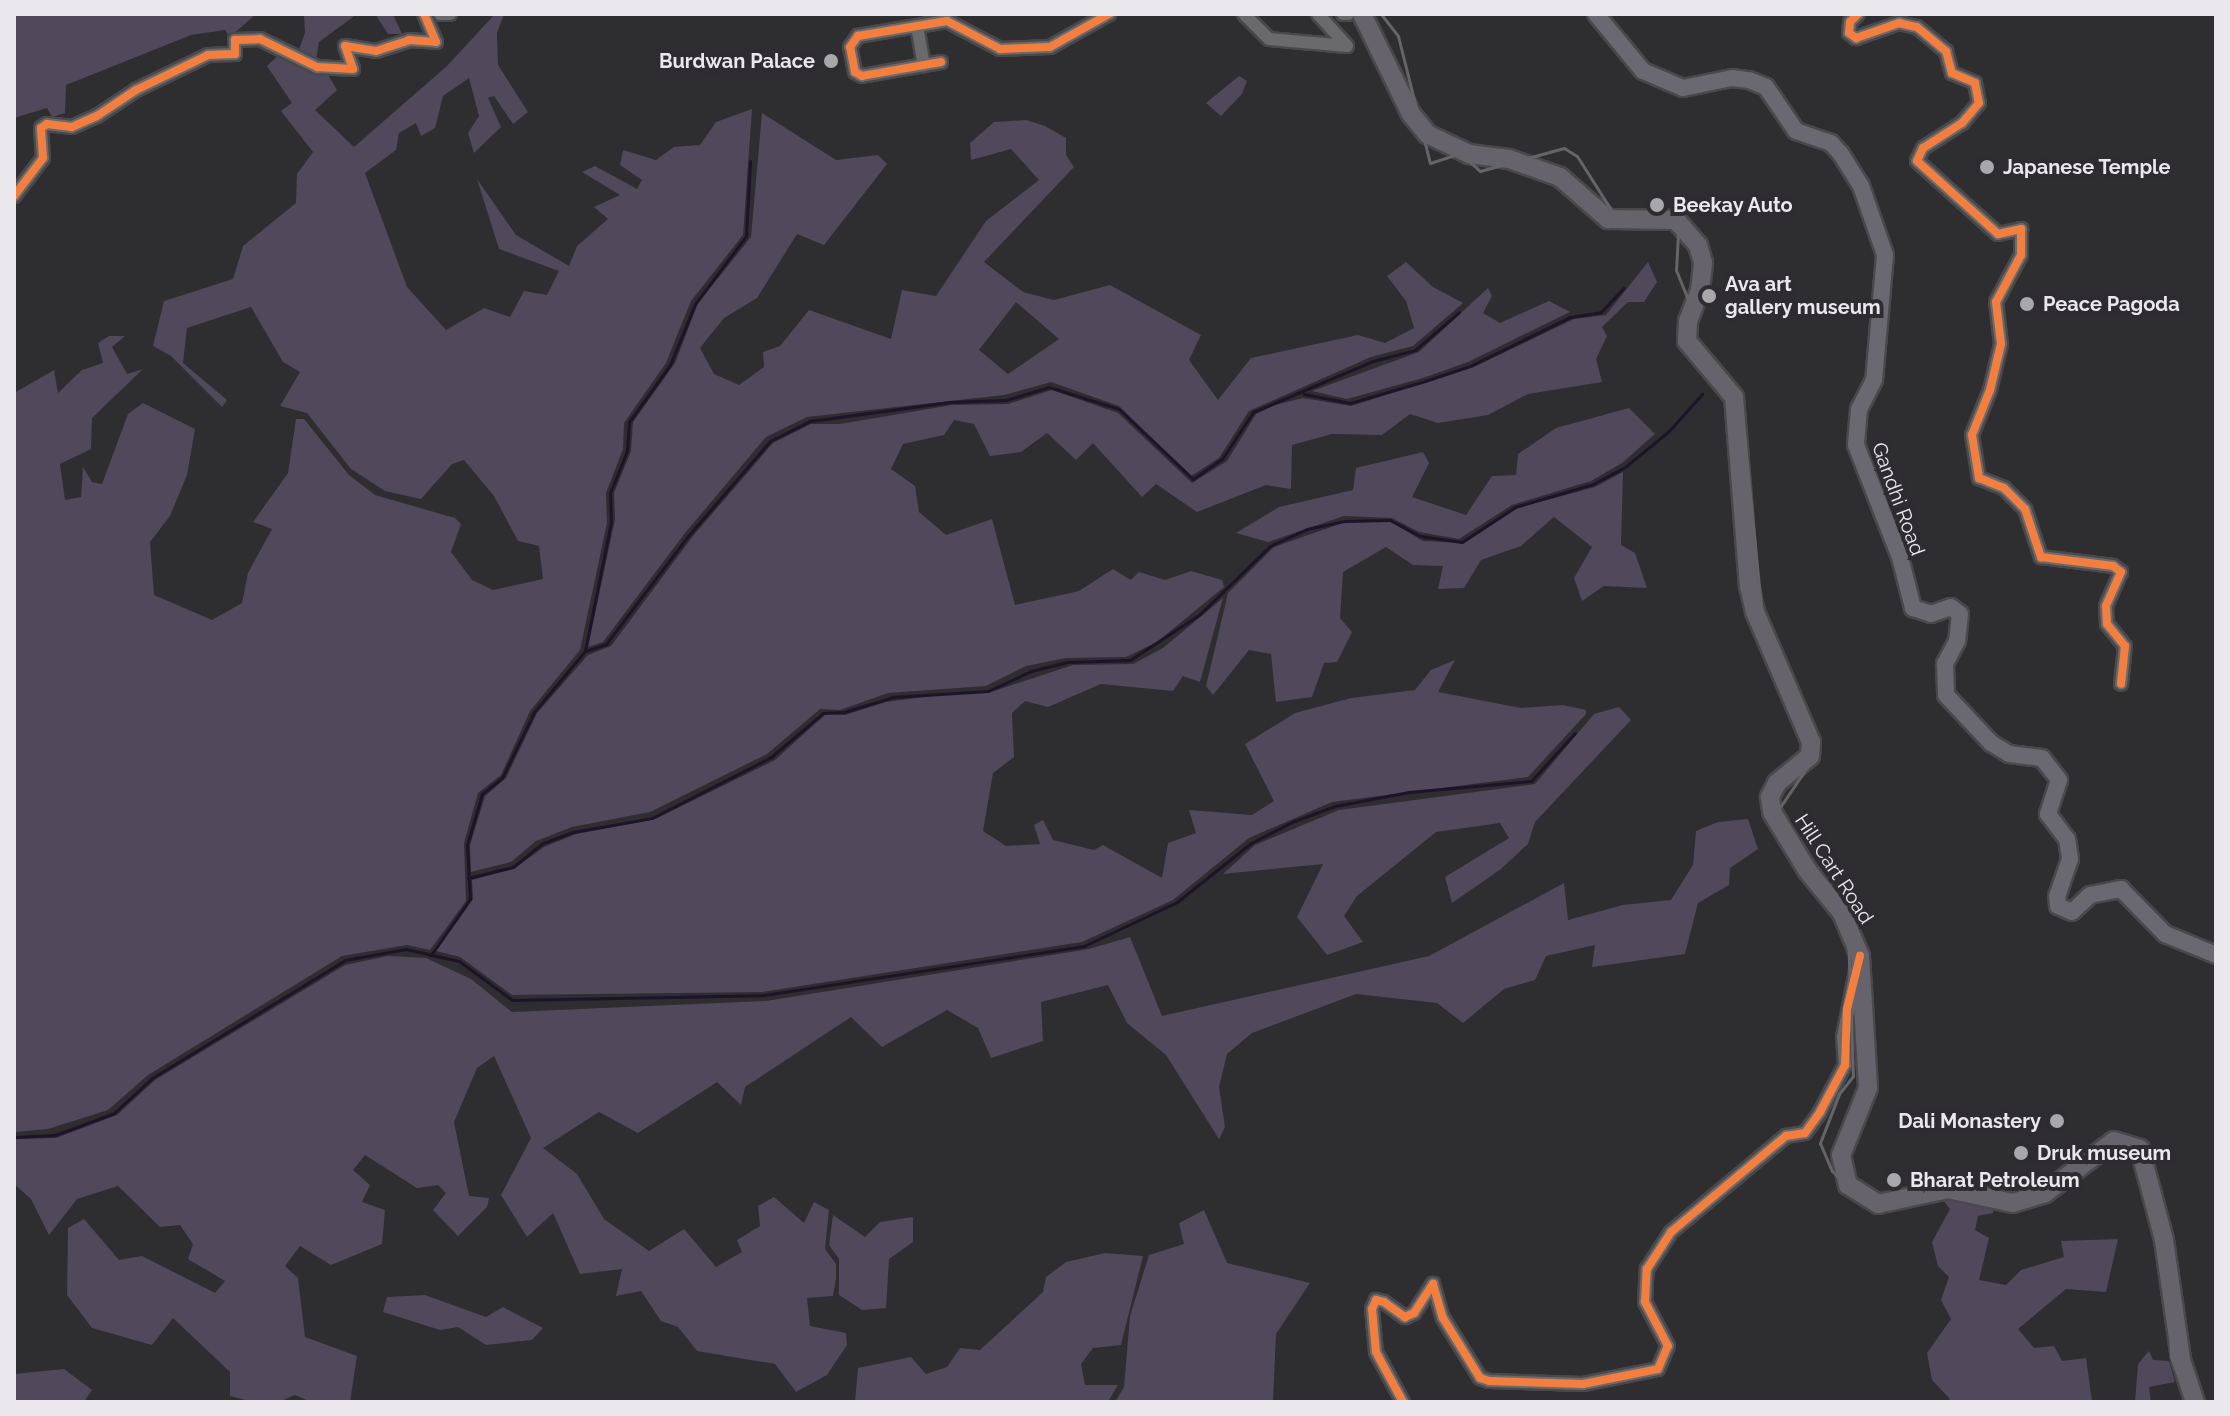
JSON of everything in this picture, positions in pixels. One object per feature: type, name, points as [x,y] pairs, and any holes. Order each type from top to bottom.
[{"type":"highway","name":"Hill Cart Road","points":[[1362,14],[1411,114],[1427,134],[1469,154],[1509,159],[1560,177],[1608,219],[1676,220],[1690,230],[1703,263],[1687,341],[1734,397],[1752,599],[1811,742],[1810,756],[1777,783],[1770,797],[1772,812],[1807,870],[1842,913],[1860,956],[1868,1088],[1841,1155],[1848,1185],[1878,1204],[1948,1189],[2013,1203],[2045,1193],[2114,1141],[2140,1149],[2164,1240],[2181,1360],[2195,1402]]},
{"type":"main road","name":"Gandhi Road","points":[[1596,14],[1643,71],[1683,88],[1732,78],[1749,80],[1766,87],[1796,131],[1831,143],[1841,154],[1861,186],[1885,255],[1874,380],[1859,409],[1856,445],[1900,557],[1913,608],[1931,614],[1951,607],[1960,614],[1957,641],[1945,664],[1946,695],[1991,743],[2009,754],[2042,758],[2059,780],[2048,814],[2067,839],[2070,859],[2057,896],[2058,906],[2072,912],[2090,895],[2121,889],[2165,934],[2216,955]]},
{"type":"street","points":[[14,196],[43,158],[41,128],[47,124],[72,127],[97,116],[136,90],[208,55],[235,54],[235,40],[260,39],[317,67],[353,69],[345,46],[376,51],[409,40],[436,42],[424,14]]},
{"type":"street","points":[[440,14],[450,14]]},
{"type":"street","points":[[941,62],[862,76],[855,72],[850,47],[858,36],[947,21],[1000,49],[1050,47],[1109,14]]},
{"type":"street","points":[[1244,14],[1269,39],[1347,46],[1318,14]]},
{"type":"street","points":[[1858,14],[1850,22],[1849,33],[1856,38],[1899,23],[1917,27],[1946,51],[1952,73],[1975,83],[1979,103],[1962,123],[1923,148],[1917,161],[1998,234],[2021,229],[2021,255],[1996,302],[2001,344],[1990,390],[1972,435],[1979,478],[2004,488],[2025,509],[2041,557],[2113,566],[2121,572],[2106,606],[2107,624],[2125,646],[2121,684]]},
{"type":"street","points":[[917,26],[924,65]]},
{"type":"street","points":[[1403,1402],[1376,1352],[1372,1309],[1376,1300],[1405,1317],[1414,1313],[1433,1284],[1443,1318],[1480,1378],[1489,1381],[1583,1384],[1658,1369],[1668,1346],[1645,1302],[1647,1269],[1671,1232],[1786,1136],[1805,1133],[1820,1112],[1845,1065],[1847,1009],[1860,956]]},
{"type":"shaded area","points":[[14,14],[256,14],[230,37],[225,30],[191,35],[66,85],[65,113],[52,117],[47,108],[14,118]]},
{"type":"shaded area","points":[[304,14],[357,14],[319,42],[316,60],[298,52],[305,33]]},
{"type":"shaded area","points":[[375,14],[393,14],[402,34],[388,34]]},
{"type":"shaded area","points":[[495,14],[504,14],[497,33],[498,65],[528,112],[513,124],[494,96],[488,98],[501,127],[474,153],[468,133],[479,116],[469,78],[443,96],[435,128],[421,136],[416,123],[399,133],[396,150],[365,173],[407,287],[446,330],[484,308],[510,317],[524,291],[547,295],[559,271],[499,249],[477,179],[516,235],[569,266],[577,246],[608,219],[594,207],[620,195],[582,172],[595,166],[637,189],[642,180],[620,165],[623,150],[656,160],[674,147],[700,145],[716,122],[752,109],[743,235],[691,301],[666,363],[624,423],[623,449],[606,493],[607,523],[580,650],[530,711],[501,775],[478,793],[464,843],[466,901],[430,950],[407,945],[342,956],[148,1075],[108,1110],[48,1129],[14,1132],[14,393],[54,370],[58,393],[82,370],[103,363],[98,343],[109,336],[125,336],[112,347],[127,374],[143,369],[92,418],[91,449],[60,464],[65,500],[81,497],[83,467],[92,482],[102,484],[128,414],[143,403],[195,429],[187,475],[170,516],[150,542],[154,595],[212,620],[242,603],[248,573],[272,529],[253,522],[288,473],[296,419],[304,419],[349,475],[375,495],[455,518],[461,524],[451,552],[472,580],[493,590],[543,579],[539,546],[518,541],[494,496],[464,460],[452,464],[421,499],[385,491],[351,469],[307,413],[280,406],[300,372],[283,362],[251,307],[187,328],[183,363],[227,400],[222,407],[171,356],[153,346],[164,301],[233,279],[243,246],[296,203],[297,174],[313,152],[281,111],[292,103],[267,66],[282,52],[326,71],[337,90],[315,110],[354,147],[447,66]]},
{"type":"shaded area","points":[[1239,76],[1247,81],[1242,94],[1221,116],[1206,103]]},
{"type":"shaded area","points":[[762,113],[836,160],[878,155],[887,164],[824,245],[797,234],[757,298],[724,318],[700,348],[714,374],[739,385],[764,367],[763,352],[780,346],[809,310],[891,339],[902,290],[936,296],[986,221],[1039,180],[1011,149],[971,160],[970,143],[994,122],[1026,120],[1045,126],[1066,138],[1066,155],[1074,167],[984,262],[1023,292],[1054,300],[1110,285],[1201,335],[1189,360],[1218,400],[1251,358],[1358,335],[1385,343],[1414,328],[1406,301],[1387,276],[1406,262],[1433,287],[1463,303],[1413,346],[1371,357],[1249,411],[1219,458],[1191,476],[1119,406],[1051,382],[1004,395],[807,417],[766,437],[685,533],[603,642],[588,647],[615,519],[614,493],[631,451],[633,422],[675,363],[698,303],[751,237]],"holes":[[[1016,302],[1059,339],[1008,374],[979,350]]]},
{"type":"shaded area","points":[[1648,262],[1657,282],[1644,302],[1628,302],[1602,327],[1607,336],[1596,359],[1602,382],[1528,394],[1488,415],[1438,423],[1410,414],[1382,435],[1332,434],[1292,445],[1291,489],[1266,485],[1197,512],[1156,484],[1142,497],[1093,443],[1076,460],[1047,433],[1021,452],[990,456],[974,424],[954,420],[944,435],[903,444],[891,469],[915,486],[919,512],[946,535],[992,519],[1015,605],[1079,591],[1113,569],[1131,580],[1139,572],[1165,580],[1191,571],[1222,580],[1224,587],[1157,642],[1126,657],[1066,658],[1026,666],[986,686],[888,693],[840,710],[820,709],[767,754],[650,812],[572,827],[536,841],[511,862],[471,872],[470,845],[485,796],[506,778],[537,713],[588,655],[611,646],[693,536],[773,443],[811,424],[840,424],[952,405],[1008,404],[1052,390],[1118,413],[1192,483],[1227,461],[1256,414],[1303,398],[1351,406],[1474,367],[1574,319],[1606,315]]},
{"type":"shaded area","points":[[1488,288],[1492,296],[1483,313],[1500,323],[1549,301],[1570,312],[1468,362],[1423,378],[1347,399],[1312,391],[1419,352]]},
{"type":"shaded area","points":[[1629,408],[1655,434],[1622,463],[1591,481],[1512,505],[1459,539],[1419,532],[1392,518],[1344,516],[1268,542],[1236,533],[1279,507],[1353,490],[1356,468],[1423,452],[1429,463],[1412,497],[1466,515],[1492,476],[1516,475],[1518,454],[1556,428]]},
{"type":"shaded area","points":[[1623,472],[1621,545],[1635,553],[1647,588],[1604,586],[1582,601],[1574,578],[1592,547],[1554,517],[1521,546],[1481,560],[1464,588],[1438,589],[1443,566],[1413,565],[1386,547],[1343,572],[1340,618],[1352,632],[1337,662],[1324,663],[1312,697],[1276,702],[1271,654],[1249,650],[1213,695],[1206,686],[1228,593],[1274,547],[1348,521],[1391,522],[1423,541],[1464,543],[1518,508],[1595,487]]},
{"type":"shaded area","points":[[1223,598],[1200,682],[1183,676],[1173,691],[1101,684],[1048,707],[1025,701],[1012,713],[1014,757],[993,773],[983,831],[1006,846],[1040,844],[1034,825],[1043,820],[1053,840],[1094,850],[1103,845],[1162,878],[1168,843],[1196,833],[1189,810],[1252,815],[1274,801],[1245,744],[1295,713],[1351,698],[1415,690],[1431,670],[1455,660],[1438,692],[1521,708],[1563,705],[1586,710],[1586,714],[1528,777],[1332,802],[1249,838],[1173,900],[1082,942],[762,992],[512,995],[460,957],[436,951],[473,899],[472,880],[515,868],[544,847],[576,834],[655,819],[775,760],[826,714],[845,715],[886,702],[954,693],[991,692],[1073,665],[1133,664],[1163,648]]},
{"type":"shaded area","points":[[1619,707],[1631,720],[1535,822],[1528,844],[1501,869],[1452,903],[1445,877],[1509,838],[1500,823],[1436,832],[1357,896],[1344,916],[1363,942],[1327,955],[1297,917],[1323,864],[1223,874],[1255,845],[1339,810],[1535,784],[1594,714]]},
{"type":"shaded area","points":[[1748,819],[1758,849],[1730,868],[1729,885],[1698,903],[1685,954],[1592,967],[1595,945],[1546,956],[1535,980],[1504,989],[1463,1023],[1437,1003],[1356,994],[1252,1033],[1227,1054],[1219,1087],[1225,1127],[1219,1139],[1166,1055],[1127,1023],[1108,985],[1041,1002],[1043,1041],[991,1058],[978,1028],[947,1010],[882,1047],[851,1017],[745,1087],[741,1105],[717,1082],[638,1133],[599,1112],[543,1148],[577,1174],[604,1219],[649,1251],[684,1229],[716,1267],[742,1252],[737,1240],[760,1226],[758,1206],[774,1197],[804,1223],[814,1202],[829,1210],[825,1249],[836,1264],[836,1278],[833,1296],[807,1298],[810,1326],[846,1333],[847,1345],[827,1375],[796,1392],[775,1364],[697,1351],[678,1327],[661,1321],[641,1291],[616,1296],[622,1269],[580,1274],[553,1213],[527,1237],[501,1195],[531,1138],[494,1056],[477,1068],[454,1122],[469,1196],[489,1198],[487,1207],[458,1236],[433,1210],[446,1193],[438,1185],[417,1188],[365,1155],[353,1170],[370,1185],[362,1202],[385,1210],[382,1244],[331,1265],[300,1246],[285,1266],[298,1278],[305,1337],[357,1356],[350,1402],[311,1402],[295,1395],[279,1402],[253,1402],[230,1396],[230,1372],[173,1318],[152,1345],[92,1328],[67,1295],[68,1228],[84,1219],[119,1260],[142,1256],[215,1293],[225,1281],[188,1259],[193,1244],[180,1225],[160,1227],[118,1186],[77,1199],[49,1235],[31,1199],[14,1184],[14,1139],[56,1138],[117,1115],[155,1080],[345,965],[388,956],[426,958],[471,979],[512,1012],[766,1001],[1089,949],[1130,937],[1162,1016],[1429,956],[1564,883],[1568,920],[1623,905],[1671,900],[1693,865],[1696,831],[1718,822]]},
{"type":"shaded area","points":[[1940,1196],[1994,1205],[1993,1213],[1978,1216],[1975,1230],[1989,1238],[1979,1280],[2006,1285],[2021,1270],[2064,1257],[2061,1241],[2118,1239],[2106,1292],[2066,1289],[2018,1329],[2034,1348],[2054,1346],[2062,1361],[2086,1358],[2092,1401],[1947,1402],[1950,1399],[1932,1380],[1927,1353],[1951,1319],[1941,1300],[1949,1277],[1938,1266],[1932,1242],[1950,1209]]},
{"type":"shaded area","points":[[1204,1210],[1227,1263],[1310,1283],[1276,1334],[1273,1402],[1115,1402],[1124,1387],[1130,1316],[1149,1255],[1184,1244],[1179,1223]]},
{"type":"shaded area","points":[[833,1215],[865,1237],[880,1222],[913,1217],[913,1242],[889,1259],[886,1308],[862,1310],[839,1295],[839,1259],[829,1245]]},
{"type":"shaded area","points":[[1105,1253],[1143,1256],[1121,1345],[1093,1348],[1081,1364],[1085,1385],[1118,1385],[1108,1402],[855,1402],[858,1368],[911,1357],[926,1374],[947,1367],[960,1348],[980,1350],[1043,1292],[1046,1277],[1066,1262]]},
{"type":"shaded area","points":[[425,1295],[486,1317],[503,1307],[543,1328],[532,1340],[486,1345],[458,1327],[440,1330],[383,1312],[387,1297]]},
{"type":"shaded area","points":[[2149,1351],[2153,1360],[2169,1361],[2175,1382],[2149,1387],[2151,1402],[2135,1402],[2138,1364]]},
{"type":"shaded area","points":[[64,1369],[92,1390],[84,1402],[14,1402],[14,1374]]},
{"type":"waterway","points":[[585,651],[611,522],[610,493],[627,451],[629,422],[670,365],[695,304],[746,236],[750,161]]},
{"type":"waterway","points":[[1304,394],[1350,403],[1425,381],[1470,366],[1570,317],[1601,312],[1623,288]]},
{"type":"waterway","points":[[431,955],[470,899],[467,845],[482,794],[502,778],[534,712],[585,651],[606,644],[688,536],[770,441],[810,421],[950,402],[1006,400],[1049,387],[1119,409],[1193,479],[1222,459],[1253,412],[1373,361],[1415,350],[1459,312]]},
{"type":"waterway","points":[[468,878],[513,867],[541,844],[573,832],[652,818],[771,757],[823,713],[844,712],[893,697],[988,691],[1031,671],[1068,662],[1130,660],[1200,614],[1270,546],[1307,529],[1345,521],[1390,520],[1420,536],[1462,542],[1515,507],[1593,484],[1625,467],[1669,431],[1702,394]]},
{"type":"waterway","points":[[14,1137],[55,1135],[114,1113],[152,1078],[345,960],[406,949],[459,961],[512,1000],[764,995],[1084,946],[1177,902],[1251,843],[1292,822],[1335,806],[1409,792],[1531,781],[1575,733]]},
{"type":"railway","points":[[1381,14],[1398,36],[1430,163],[1460,153],[1480,171],[1564,148],[1577,156],[1613,213],[1658,216],[1678,233],[1676,270],[1693,312],[1687,336],[1740,393],[1761,609],[1816,744],[1812,760],[1778,810],[1807,870],[1848,934],[1853,1076],[1839,1094],[1820,1143],[1832,1171],[1868,1206],[1888,1208],[1947,1193],[2017,1207],[2048,1199],[2097,1153],[2116,1144],[2138,1155],[2169,1288],[2171,1357],[2189,1402]]},
{"type":"cycle path","points":[[14,196],[43,158],[41,128],[47,124],[72,127],[97,116],[136,90],[208,55],[235,54],[235,40],[260,39],[317,67],[353,69],[345,46],[376,51],[409,40],[436,42],[424,14]]},
{"type":"cycle path","points":[[941,62],[862,76],[855,72],[850,47],[858,36],[947,21],[1000,49],[1050,47],[1109,14]]},
{"type":"cycle path","points":[[1858,14],[1850,22],[1849,33],[1856,38],[1899,23],[1917,27],[1946,51],[1952,73],[1975,83],[1979,103],[1962,123],[1923,148],[1917,161],[1998,234],[2021,229],[2021,255],[1996,302],[2001,344],[1990,390],[1972,435],[1979,478],[2004,488],[2025,509],[2041,557],[2113,566],[2121,572],[2106,606],[2107,624],[2125,646],[2121,684]]},
{"type":"cycle path","points":[[1403,1402],[1376,1352],[1372,1309],[1376,1300],[1405,1317],[1414,1313],[1433,1284],[1443,1318],[1480,1378],[1489,1381],[1583,1384],[1658,1369],[1668,1346],[1645,1302],[1647,1269],[1671,1232],[1786,1136],[1805,1133],[1820,1112],[1845,1065],[1847,1009],[1860,956]]},
{"type":"place","name":"Burdwan Palace","points":[[831,61]]},
{"type":"place","name":"Japanese Temple","points":[[1987,167]]},
{"type":"place","name":"Beekay Auto","points":[[1657,205]]},
{"type":"place","name":"Ava art gallery museum","points":[[1709,296]]},
{"type":"place","name":"Peace Pagoda","points":[[2027,304]]},
{"type":"place","name":"Dali Monastery","points":[[2057,1121]]},
{"type":"place","name":"Druk museum","points":[[2021,1153]]},
{"type":"place","name":"Bharat Petroleum","points":[[1894,1180]]}]
